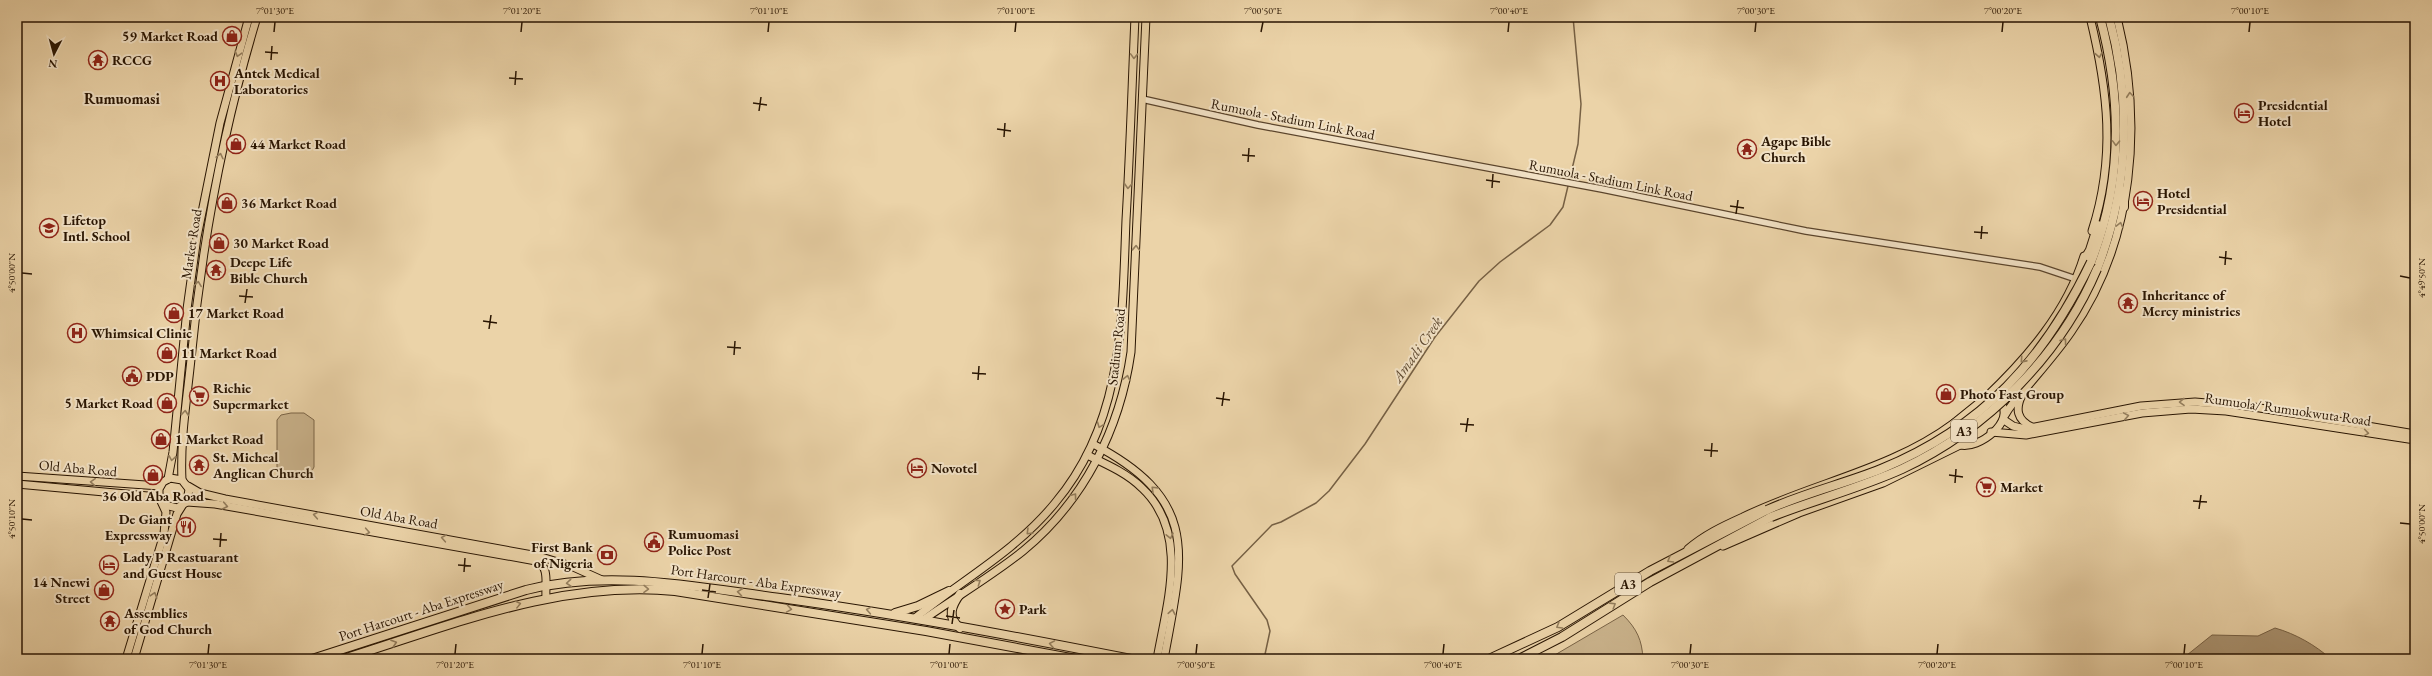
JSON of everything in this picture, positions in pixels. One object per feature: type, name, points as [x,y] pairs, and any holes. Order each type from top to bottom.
[{"type":"highway","name":"A3","points":[[1488,659],[1558,626],[1686,551],[1769,514],[1902,460],[1938,441],[1966,422],[2003,390],[2042,348],[2072,302],[2109,208],[2113,181],[2116,106],[2110,65],[2100,17]]},
{"type":"highway","name":"A3","points":[[1518,659],[1562,637],[1650,582],[1702,554],[1769,514],[1901,469],[1943,446],[2004,400],[2041,360],[2071,319],[2097,269],[2118,205],[2124,147],[2125,110],[2109,17]]},
{"type":"highway","points":[[2124,147],[2124,207]]},
{"type":"highway","name":"Port Harcourt - Aba Expressway","points":[[312,659],[545,585],[602,580],[675,582],[892,614],[1131,659]]},
{"type":"highway","name":"Port Harcourt - Aba Expressway","points":[[343,659],[508,607],[546,597],[612,589],[675,591],[1047,656],[1076,659]]},
{"type":"highway","points":[[892,614],[918,606],[949,591]]},
{"type":"highway","points":[[960,594],[954,603],[951,612],[954,621],[960,628]]},
{"type":"main road","name":"Market Road","points":[[168,479],[173,452],[190,286],[205,195],[224,106],[249,17]]},
{"type":"main road","name":"Market Road","points":[[182,480],[185,415],[198,285],[205,238],[219,161],[257,17]]},
{"type":"main road","name":"Stadium Road","points":[[914,618],[1024,537],[1055,504],[1079,470],[1093,444],[1113,386],[1120,333],[1135,17]]},
{"type":"main road","name":"Stadium Road","points":[[923,620],[1032,544],[1068,505],[1098,460],[1103,449],[1124,392],[1131,352],[1146,17]]},
{"type":"main road","points":[[1686,551],[1700,539],[1758,510],[1880,464],[1919,446],[1954,423],[1985,398],[2038,342],[2087,262],[2100,202],[2108,140],[2101,66],[2090,17]]},
{"type":"main road","points":[[1702,554],[1799,513],[1883,483],[1960,445],[1975,444],[1991,432],[2005,418],[2026,388],[2068,336],[2087,306],[2107,264],[2124,207],[2132,112],[2128,75],[2117,17]]},
{"type":"main road","points":[[2026,388],[2017,409],[2022,421],[2032,428]]},
{"type":"main road","points":[[1985,398],[2000,402],[2003,405],[2005,418]]},
{"type":"main road","name":"Rumuola/ Rumuokwuta Road","points":[[2005,418],[2018,428],[2032,428],[2152,404],[2208,403],[2254,407],[2415,434]]},
{"type":"main road","name":"Rumuola/ Rumuokwuta Road","points":[[1991,432],[2026,435],[2147,412],[2191,409],[2247,414],[2415,440]]},
{"type":"main road","points":[[1954,423],[1953,438],[1960,445]]},
{"type":"main road","points":[[1093,444],[1103,449],[1139,475],[1158,493],[1176,525],[1179,565],[1162,649],[1157,659]]},
{"type":"main road","points":[[1087,455],[1129,477],[1142,487],[1159,507],[1167,525],[1171,544],[1171,570],[1162,649],[1164,659]]},
{"type":"main road","name":"Old Aba Road","points":[[17,476],[160,486]]},
{"type":"main road","points":[[126,659],[164,534],[166,512],[159,497],[160,486],[168,479],[175,477],[182,480],[188,486],[190,492],[177,514],[134,659]]},
{"type":"main road","name":"Old Aba Road","points":[[17,484],[159,497]]},
{"type":"main road","name":"Old Aba Road","points":[[188,486],[200,493],[225,499],[538,556],[571,566],[602,580]]},
{"type":"main road","points":[[164,505],[175,508],[184,504]]},
{"type":"main road","name":"Old Aba Road","points":[[184,504],[215,504],[536,561],[541,564],[545,571],[546,597]]},
{"type":"street","name":"Rumuola - Stadium Link Road","points":[[1142,100],[1258,125],[1574,184],[1806,231],[2040,266],[2076,279]]},
{"type":"shaded area","points":[[304,413],[314,420],[314,467],[307,475],[295,478],[284,476],[277,468],[277,420],[281,415]]},
{"type":"shaded area","points":[[1623,615],[1638,635],[1643,659],[1548,659]]},
{"type":"shaded area","points":[[2275,628],[2305,640],[2331,659],[2182,659],[2212,635],[2258,636]]},
{"type":"waterway","name":"Amadi Creek","points":[[1264,659],[1270,631],[1267,620],[1235,574],[1232,566],[1272,525],[1281,522],[1316,503],[1329,491],[1365,444],[1435,337],[1479,281],[1500,262],[1550,225],[1563,207],[1578,144],[1581,104],[1573,17]]},
{"type":"place","name":"59 Market Road","points":[[232,36]]},
{"type":"place","name":"RCCG","points":[[98,60]]},
{"type":"place","name":"Antek Medical Laboratories","points":[[220,81]]},
{"type":"place","name":"Presidential Hotel","points":[[2244,113]]},
{"type":"place","name":"44 Market Road","points":[[236,144]]},
{"type":"place","name":"Agape Bible Church","points":[[1747,149]]},
{"type":"place","name":"Hotel Presidential","points":[[2143,201]]},
{"type":"place","name":"36 Market Road","points":[[227,203]]},
{"type":"place","name":"Lifetop Intl. School","points":[[49,228]]},
{"type":"place","name":"30 Market Road","points":[[219,243]]},
{"type":"place","name":"Deepe Life Bible Church","points":[[216,270]]},
{"type":"place","name":"Inheritance of Mercy ministries","points":[[2128,303]]},
{"type":"place","name":"17 Market Road","points":[[174,313]]},
{"type":"place","name":"Whimsical Clinic","points":[[77,333]]},
{"type":"place","name":"11 Market Road","points":[[167,353]]},
{"type":"place","name":"PDP","points":[[132,376]]},
{"type":"place","name":"Photo Fast Group","points":[[1946,394]]},
{"type":"place","name":"Richie Supermarket","points":[[199,396]]},
{"type":"place","name":"5 Market Road","points":[[167,403]]},
{"type":"place","name":"1 Market Road","points":[[161,439]]},
{"type":"place","name":"St. Micheal Anglican Church","points":[[199,465]]},
{"type":"place","name":"Novotel","points":[[917,468]]},
{"type":"place","name":"36 Old Aba Road","points":[[153,475]]},
{"type":"place","name":"Market","points":[[1986,487]]},
{"type":"place","name":"De Giant Expressway","points":[[186,527]]},
{"type":"place","name":"Rumuomasi Police Post","points":[[654,542]]},
{"type":"place","name":"First Bank of Nigeria","points":[[607,555]]},
{"type":"place","name":"Lady P Reastuarant and Guest House","points":[[109,565]]},
{"type":"place","name":"14 Nnewi Street","points":[[104,590]]},
{"type":"place","name":"Park","points":[[1005,609]]},
{"type":"place","name":"Assemblies of God Church","points":[[110,621]]},
{"type":"district","name":"Rumuomasi","points":[[122,98]]}]
